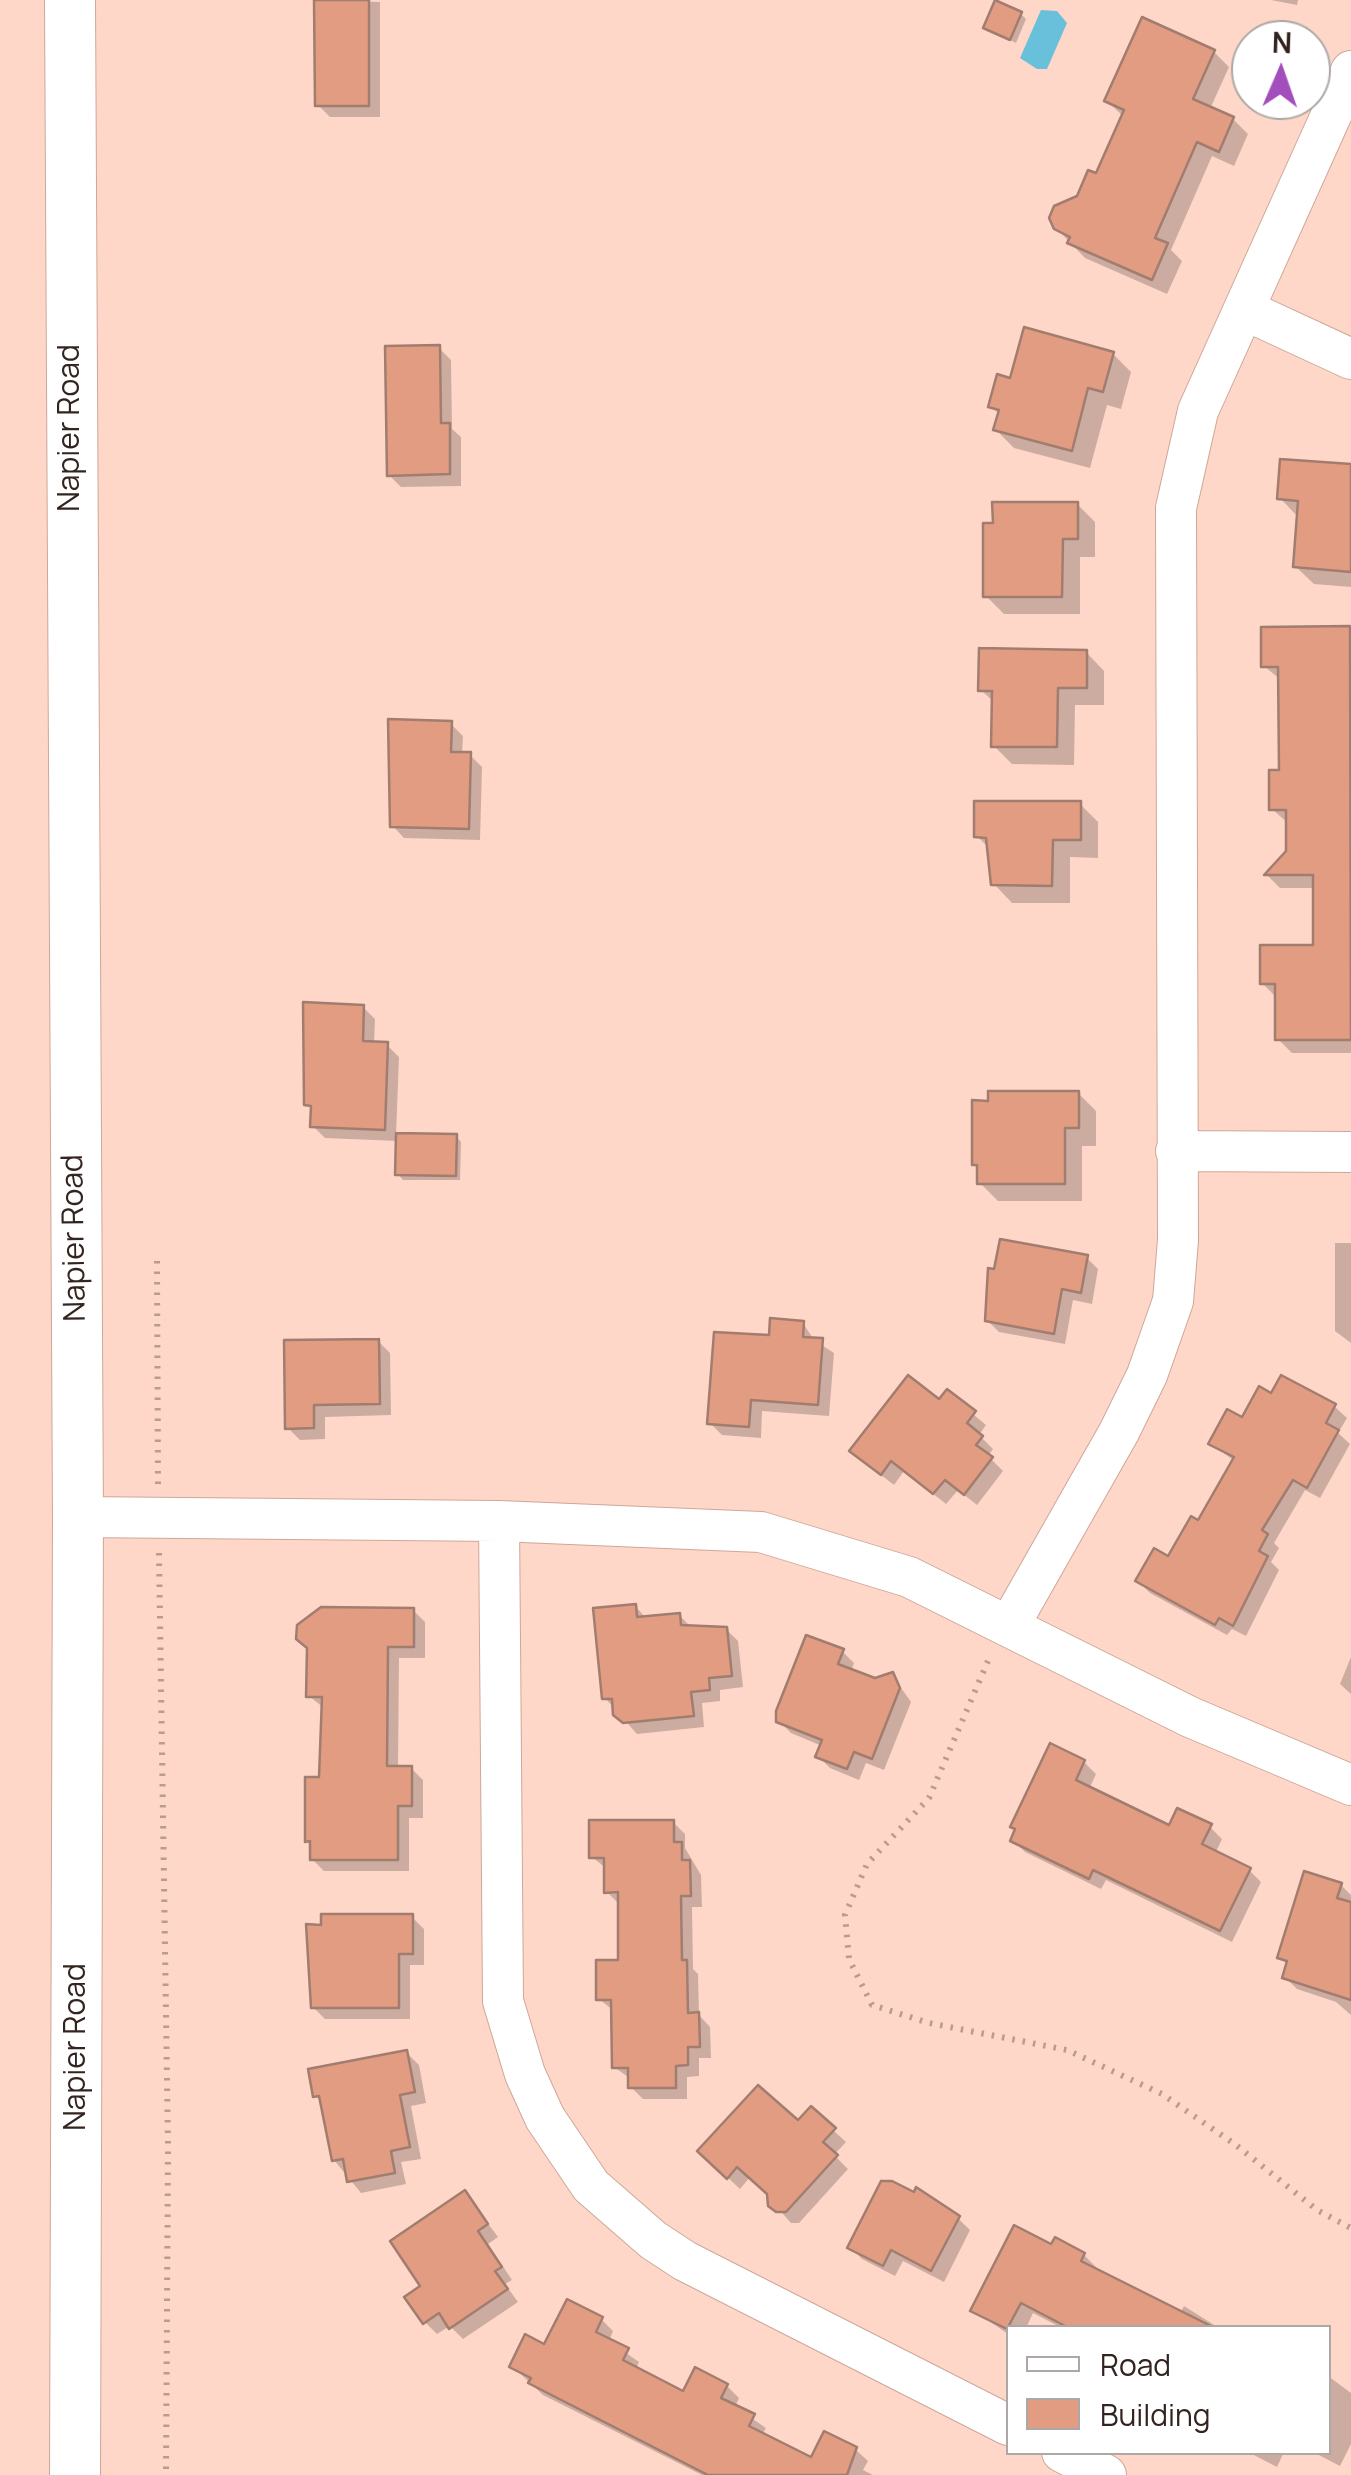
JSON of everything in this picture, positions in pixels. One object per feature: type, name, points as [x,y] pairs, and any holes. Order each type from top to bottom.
[{"type":"street","name":"Napier Road","points":[[70,0],[78,1517],[76,2475]]},
{"type":"street","points":[[1010,1624],[1119,1432],[1164,1331],[1177,1272],[1176,508],[1198,411],[1351,70]]},
{"type":"street","points":[[1245,310],[1351,359]]},
{"type":"street","points":[[1176,1152],[1351,1152]]},
{"type":"street","points":[[78,1517],[499,1521],[761,1532],[909,1577],[1190,1717],[1351,1785]]},
{"type":"street","points":[[499,1521],[502,2001],[545,2118],[591,2186],[652,2240],[685,2261],[1006,2425]]},
{"type":"street","points":[[1068,2455],[1106,2475]]},
{"type":"path","points":[[157,1261],[168,2144],[166,2475]]},
{"type":"path","points":[[988,1661],[929,1798],[867,1864],[844,1916],[849,1959],[872,2005],[929,2023],[1067,2050],[1162,2094],[1236,2145],[1316,2210],[1351,2228]]},
{"type":"water","points":[[1041,10],[1057,11],[1067,23],[1047,69],[1037,69],[1020,58]]},
{"type":"building","points":[[314,0],[369,0],[369,106],[315,106]]},
{"type":"building","points":[[995,0],[1022,12],[1010,40],[983,28]]},
{"type":"building","points":[[1142,17],[1215,50],[1193,99],[1231,116],[1233,120],[1219,152],[1197,142],[1155,238],[1168,243],[1152,280],[1067,243],[1070,237],[1054,229],[1049,218],[1054,206],[1077,196],[1088,170],[1096,173],[1124,110],[1104,101]]},
{"type":"building","points":[[1024,327],[1114,352],[1103,392],[1088,388],[1072,451],[993,430],[999,410],[988,407],[997,374],[1010,378]]},
{"type":"building","points":[[440,345],[441,423],[450,423],[450,474],[387,476],[385,346]]},
{"type":"building","points":[[1280,459],[1351,464],[1351,572],[1293,567],[1298,501],[1277,499]]},
{"type":"building","points":[[992,502],[1078,502],[1078,539],[1063,539],[1062,597],[983,597],[983,523],[993,523]]},
{"type":"building","points":[[1350,626],[1351,1040],[1275,1040],[1275,984],[1260,984],[1260,945],[1313,945],[1313,875],[1264,875],[1286,851],[1286,810],[1269,810],[1269,770],[1279,770],[1278,667],[1261,667],[1261,627]]},
{"type":"building","points":[[979,648],[1087,650],[1087,688],[1058,688],[1057,747],[991,747],[992,691],[978,691]]},
{"type":"building","points":[[388,719],[452,721],[451,752],[471,752],[469,829],[390,827]]},
{"type":"building","points":[[974,801],[1081,801],[1081,840],[1053,840],[1052,886],[991,885],[986,838],[974,837]]},
{"type":"building","points":[[303,1002],[364,1005],[363,1041],[388,1042],[385,1130],[310,1127],[311,1106],[304,1105]]},
{"type":"building","points":[[988,1091],[1079,1091],[1079,1128],[1065,1128],[1065,1184],[977,1184],[977,1165],[972,1165],[972,1100],[988,1101]]},
{"type":"building","points":[[396,1133],[457,1134],[456,1176],[395,1175]]},
{"type":"building","points":[[1000,1239],[1088,1255],[1081,1293],[1062,1289],[1054,1334],[985,1321],[988,1268],[994,1269]]},
{"type":"building","points":[[770,1318],[804,1321],[803,1337],[823,1338],[818,1405],[751,1400],[749,1427],[707,1424],[714,1332],[769,1335]]},
{"type":"building","points":[[379,1339],[380,1404],[314,1405],[314,1428],[285,1429],[284,1340]]},
{"type":"building","points":[[908,1375],[939,1399],[947,1389],[976,1411],[967,1423],[983,1436],[976,1445],[993,1457],[964,1495],[945,1480],[933,1494],[891,1461],[881,1475],[849,1451]]},
{"type":"building","points":[[1281,1375],[1336,1404],[1326,1423],[1339,1430],[1307,1488],[1293,1480],[1262,1530],[1268,1534],[1259,1551],[1268,1556],[1233,1626],[1219,1618],[1215,1625],[1135,1581],[1154,1548],[1168,1556],[1191,1516],[1198,1520],[1234,1457],[1208,1444],[1227,1409],[1242,1417],[1259,1386],[1271,1393]]},
{"type":"building","points":[[636,1604],[637,1617],[680,1613],[681,1625],[727,1627],[732,1676],[709,1678],[710,1690],[691,1692],[694,1716],[623,1723],[613,1715],[612,1699],[602,1699],[593,1608]]},
{"type":"building","points":[[321,1607],[414,1608],[414,1647],[388,1647],[387,1766],[412,1766],[412,1806],[398,1806],[398,1860],[310,1860],[310,1841],[305,1842],[305,1777],[319,1777],[322,1697],[306,1697],[307,1648],[296,1639],[297,1625]]},
{"type":"building","points":[[806,1635],[844,1649],[838,1664],[875,1678],[893,1672],[900,1688],[872,1759],[854,1752],[847,1769],[815,1757],[822,1740],[776,1722],[776,1711]]},
{"type":"building","points":[[1050,1743],[1085,1760],[1076,1780],[1169,1825],[1177,1808],[1212,1824],[1202,1844],[1251,1868],[1220,1931],[1093,1870],[1089,1879],[1010,1841],[1015,1829],[1010,1827]]},
{"type":"building","points":[[589,1820],[674,1820],[674,1842],[682,1842],[682,1860],[690,1860],[691,1896],[681,1896],[682,1960],[687,1960],[688,2013],[699,2012],[700,2047],[688,2047],[688,2065],[676,2066],[676,2088],[628,2088],[628,2068],[612,2068],[611,2000],[596,2000],[596,1960],[618,1960],[618,1892],[604,1893],[604,1858],[589,1858]]},
{"type":"building","points":[[1304,1871],[1342,1883],[1337,1898],[1351,1902],[1351,2000],[1282,1978],[1287,1961],[1277,1958]]},
{"type":"building","points":[[321,1914],[413,1914],[413,1954],[399,1954],[399,2008],[311,2008],[306,1924],[321,1925]]},
{"type":"building","points":[[407,2050],[415,2092],[400,2095],[410,2147],[391,2151],[395,2173],[347,2182],[343,2159],[332,2161],[319,2096],[313,2097],[308,2069]]},
{"type":"building","points":[[758,2085],[798,2120],[811,2106],[836,2128],[823,2142],[838,2155],[786,2212],[776,2212],[768,2206],[767,2194],[737,2167],[727,2179],[697,2151]]},
{"type":"building","points":[[881,2181],[892,2181],[914,2192],[916,2187],[960,2216],[931,2271],[891,2250],[883,2266],[847,2248]]},
{"type":"building","points":[[465,2190],[488,2224],[478,2231],[502,2267],[495,2271],[508,2289],[449,2329],[439,2313],[423,2324],[404,2297],[420,2286],[390,2241]]},
{"type":"building","points":[[1014,2225],[1051,2244],[1055,2237],[1085,2253],[1081,2261],[1209,2325],[1063,2325],[1021,2303],[1006,2329],[970,2311]]},
{"type":"building","points":[[567,2299],[603,2317],[596,2332],[629,2348],[623,2360],[683,2391],[695,2367],[728,2384],[721,2398],[755,2414],[749,2426],[811,2457],[824,2431],[857,2447],[847,2475],[708,2475],[528,2383],[531,2378],[509,2367],[525,2334],[544,2344]]}]
